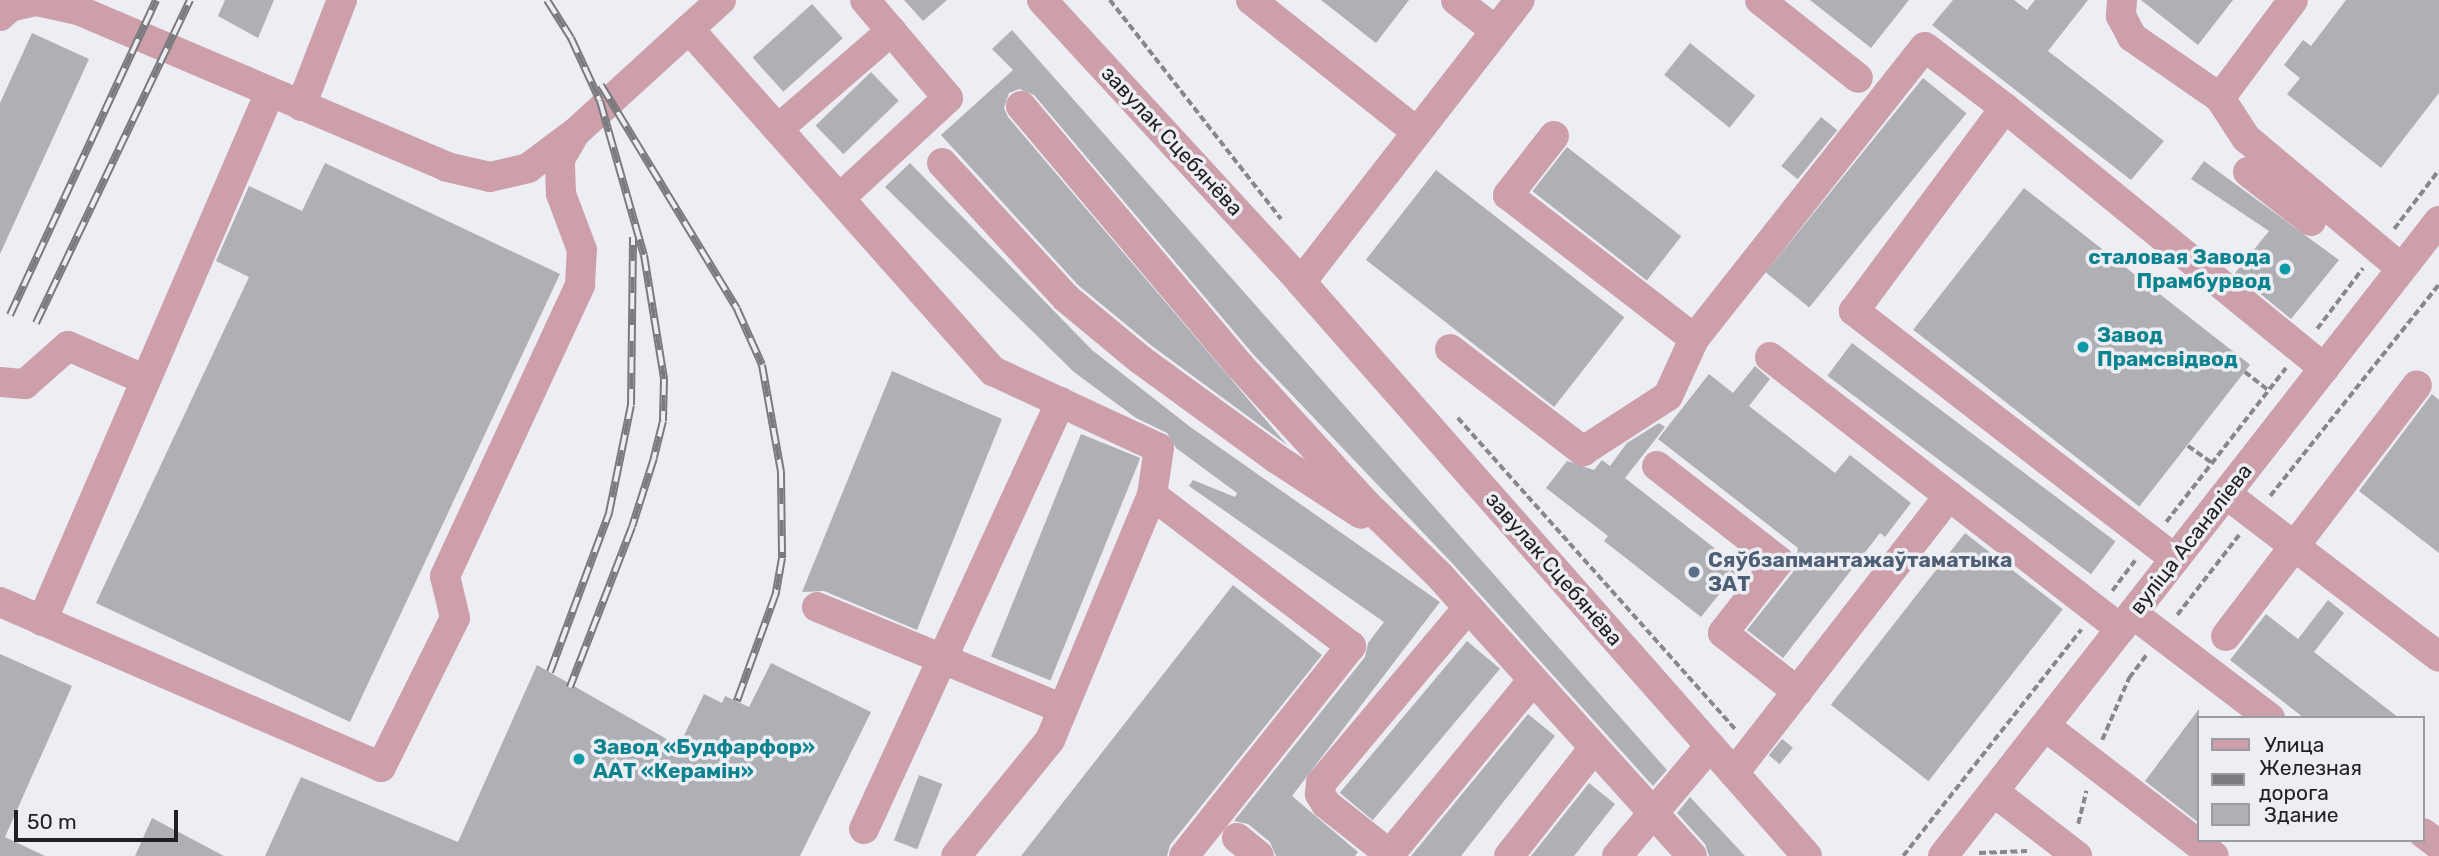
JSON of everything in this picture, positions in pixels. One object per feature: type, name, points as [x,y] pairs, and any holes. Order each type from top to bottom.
[{"type":"street","points":[[0,16],[10,7],[37,0],[78,10],[447,167],[489,177],[528,169],[576,133],[721,0]]},
{"type":"street","points":[[301,106],[342,0]]},
{"type":"street","points":[[840,198],[948,98],[865,0]]},
{"type":"street","points":[[1251,0],[1417,132]]},
{"type":"street","points":[[1456,0],[1495,30]]},
{"type":"street","points":[[1301,282],[1520,0]]},
{"type":"street","points":[[1760,0],[1858,78]]},
{"type":"street","points":[[2122,0],[2121,16],[2132,37],[2220,98],[2246,138],[2401,268]]},
{"type":"street","points":[[2220,98],[2293,0]]},
{"type":"street","name":"завулак Сцебянёва","points":[[1053,3],[1807,856]]},
{"type":"street","points":[[689,29],[993,371],[1158,448],[1152,495],[1050,740],[956,856]]},
{"type":"street","points":[[778,129],[891,31]]},
{"type":"street","points":[[1450,349],[1583,451],[1668,396],[1694,339],[1925,47],[2005,108],[2324,368]]},
{"type":"street","points":[[42,621],[270,92]]},
{"type":"street","points":[[1021,106],[1240,366],[1468,608],[1692,856]]},
{"type":"street","points":[[2005,108],[1854,311],[2175,559]]},
{"type":"street","points":[[0,603],[381,767],[455,618],[445,576],[580,285],[582,250],[561,183],[560,159],[576,133]]},
{"type":"street","points":[[1554,136],[1508,195],[1694,339]]},
{"type":"street","points":[[942,163],[1066,298],[1141,360],[1277,459],[1400,538]]},
{"type":"street","points":[[2248,172],[2331,236],[2366,240]]},
{"type":"street","name":"вуліца Асаналіева","points":[[1943,856],[2439,221]]},
{"type":"street","points":[[0,382],[24,384],[68,346],[146,380]]},
{"type":"street","points":[[1770,357],[2097,610],[2161,635],[2267,716]]},
{"type":"street","points":[[2226,636],[2417,385]]},
{"type":"street","points":[[864,829],[1060,402]]},
{"type":"street","points":[[1657,466],[1779,561],[1723,633],[1798,692]]},
{"type":"street","points":[[2226,494],[2439,657]]},
{"type":"street","points":[[1152,495],[1351,646],[1184,856]]},
{"type":"street","points":[[1734,773],[1950,496]]},
{"type":"street","points":[[817,607],[1063,709]]},
{"type":"street","points":[[1468,608],[1321,783],[1320,794],[1326,804],[1391,855],[1533,680]]},
{"type":"street","points":[[2045,726],[2214,856]]},
{"type":"street","points":[[1617,856],[1710,746]]},
{"type":"street","points":[[1509,856],[1594,748]]},
{"type":"street","points":[[1994,792],[2075,854]]},
{"type":"path","points":[[1110,0],[1290,230]]},
{"type":"path","points":[[1903,856],[2301,349],[2366,240],[2439,170]]},
{"type":"path","points":[[2075,854],[2092,762],[2130,678],[2254,515],[2439,284]]},
{"type":"path","points":[[2245,372],[2269,391]]},
{"type":"path","points":[[1453,413],[1753,749]]},
{"type":"path","points":[[2188,446],[2212,463]]},
{"type":"path","points":[[1970,856],[1985,851],[2034,851]]},
{"type":"building","points":[[225,0],[274,0],[258,38],[218,16]]},
{"type":"building","points":[[904,0],[947,0],[923,21]]},
{"type":"building","points":[[1321,0],[1409,0],[1376,43]]},
{"type":"building","points":[[1810,0],[1909,0],[1871,48]]},
{"type":"building","points":[[1953,0],[2014,0],[2027,10],[2035,0],[2088,0],[2048,51],[2164,141],[2131,180],[1932,25]]},
{"type":"building","points":[[2141,0],[2233,0],[2198,45]]},
{"type":"building","points":[[2346,0],[2439,0],[2439,93],[2381,168],[2287,94],[2300,78],[2284,65],[2303,40],[2311,46]]},
{"type":"building","points":[[812,4],[843,38],[783,92],[753,58]]},
{"type":"building","points":[[1012,30],[1667,770],[1653,786],[1452,563],[1253,354],[1034,95],[1019,89],[1009,93],[1004,108],[1008,117],[1287,445],[1152,346],[1078,285],[941,135],[1013,70],[992,49]]},
{"type":"building","points":[[32,33],[89,59],[0,254],[0,103]]},
{"type":"building","points":[[1690,43],[1755,96],[1729,128],[1664,75]]},
{"type":"building","points":[[871,72],[899,101],[843,154],[816,125]]},
{"type":"building","points":[[1923,78],[1967,113],[1809,308],[1766,272]]},
{"type":"building","points":[[1821,117],[1837,130],[1798,179],[1781,166]]},
{"type":"building","points":[[1567,147],[1681,236],[1647,280],[1533,191]]},
{"type":"building","name":"сталовая Завода Прамбурвод","points":[[2204,161],[2339,260],[2291,319],[2235,273],[2269,231],[2191,179]]},
{"type":"building","points":[[325,163],[560,274],[350,722],[96,603],[249,277],[216,261],[249,186],[302,211]]},
{"type":"building","points":[[910,163],[1092,350],[1189,426],[1440,602],[1292,796],[1358,852],[1355,856],[1276,856],[1270,842],[1248,824],[1234,821],[1365,657],[1368,643],[1384,622],[1189,486],[1193,480],[1235,497],[1237,493],[1176,448],[1167,433],[1136,418],[1074,372],[885,187]]},
{"type":"building","points":[[1436,170],[1624,317],[1554,407],[1366,260]]},
{"type":"building","name":"Завод Прамсвідвод","points":[[2024,188],[2250,365],[2139,507],[1913,330]]},
{"type":"building","points":[[1852,343],[2116,542],[2091,574],[1827,376]]},
{"type":"building","points":[[1755,366],[1770,379],[1749,406],[1835,473],[1850,455],[1911,503],[1885,537],[1880,533],[1783,658],[1747,630],[1793,572],[1798,548],[1658,439],[1709,374],[1733,393]]},
{"type":"building","points":[[892,371],[1002,419],[917,630],[824,591],[802,592]]},
{"type":"building","points":[[2432,394],[2439,400],[2439,553],[2359,491]]},
{"type":"building","points":[[1659,423],[1665,427],[1625,478],[1740,568],[1701,617],[1604,541],[1608,536],[1546,488],[1567,461],[1594,470],[1602,460],[1610,466],[1627,443]]},
{"type":"building","points":[[1081,434],[1140,458],[1050,680],[991,657]]},
{"type":"building","points":[[1965,533],[2063,609],[1928,781],[1831,705]]},
{"type":"building","points":[[1233,585],[1322,655],[1170,845],[1167,856],[1021,856]]},
{"type":"building","points":[[2328,600],[2344,613],[2314,652],[2396,716],[2301,716],[2230,660],[2266,614],[2298,639]]},
{"type":"building","points":[[1467,641],[1500,669],[1373,820],[1340,793]]},
{"type":"building","points":[[0,654],[72,686],[5,837],[45,856],[0,856]]},
{"type":"building","points":[[771,663],[871,712],[800,856],[265,856],[301,777],[458,842],[537,665],[679,746],[704,694],[722,703],[725,696],[749,707]]},
{"type":"building","points":[[2199,709],[2198,822],[2145,781]]},
{"type":"building","points":[[1528,714],[1555,736],[1461,856],[1411,856]]},
{"type":"building","points":[[1782,739],[1793,748],[1780,764],[1769,755]]},
{"type":"building","points":[[919,775],[942,784],[917,849],[894,840]]},
{"type":"building","points":[[1589,783],[1615,804],[1574,856],[1531,856]]},
{"type":"building","points":[[1690,797],[1745,856],[1709,856],[1705,844],[1677,813]]},
{"type":"building","points":[[152,818],[224,856],[135,856]]},
{"type":"railway","points":[[10,315],[156,0]]},
{"type":"railway","points":[[36,323],[190,0]]},
{"type":"railway","points":[[547,0],[571,38],[600,101],[644,255],[664,379],[663,421],[654,458],[632,527],[570,687]]},
{"type":"railway","points":[[601,85],[737,309],[762,365],[781,472],[782,558],[776,593],[737,701]]},
{"type":"railway","points":[[550,672],[609,513],[631,405],[633,237]]},
{"type":"place","name":"сталовая Завода Прамбурвод","points":[[2285,269]]},
{"type":"place","name":"Завод Прамсвідвод","points":[[2083,347]]},
{"type":"place","name":"Сяўбзапмантажаўтаматыка ЗАТ","points":[[1694,572]]},
{"type":"place","name":"Завод «Будфарфор» ААТ «Керамін»","points":[[579,759]]}]
